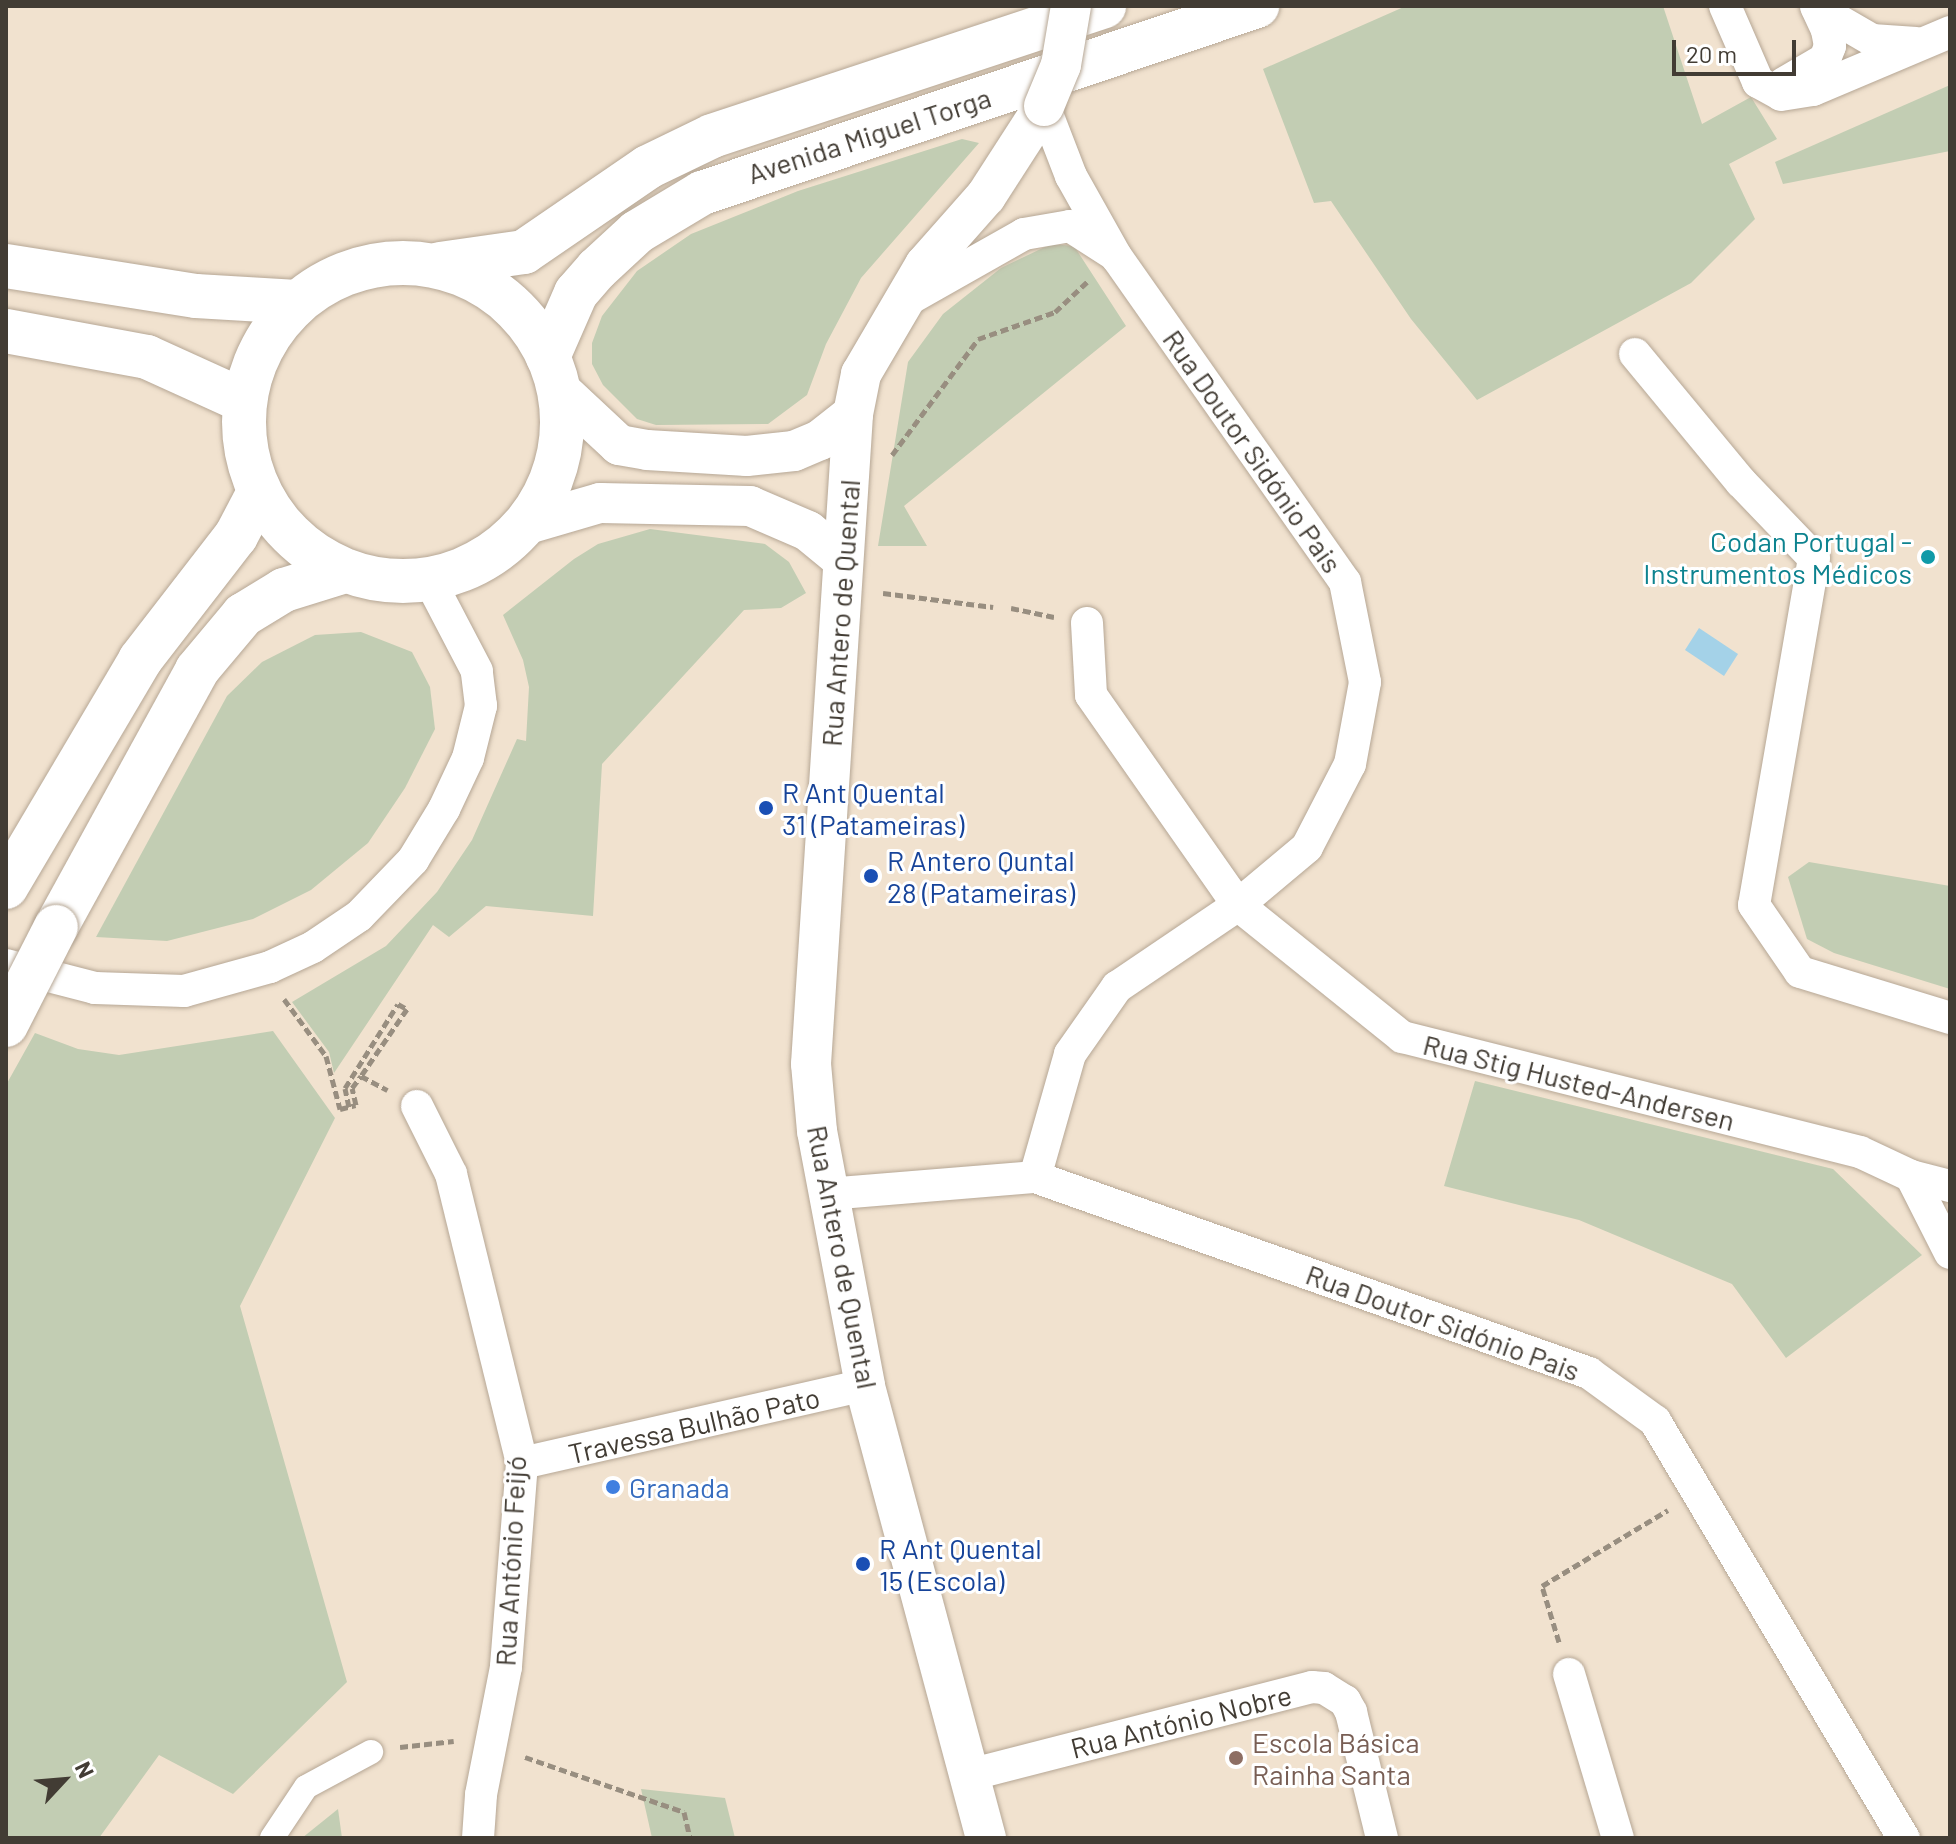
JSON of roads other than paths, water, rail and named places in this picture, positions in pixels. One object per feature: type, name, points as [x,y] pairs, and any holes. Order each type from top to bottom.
[{"type":"main road","name":"Avenida Miguel Torga","points":[[430,265],[503,259],[524,252],[682,148],[1104,6]]},
{"type":"main road","name":"Avenida Miguel Torga","points":[[553,373],[576,293],[637,232],[702,193],[1257,6]]},
{"type":"main road","points":[[382,263],[430,265],[475,280],[506,300],[553,373],[562,433],[553,476],[531,523],[469,567],[429,579],[386,581],[345,571],[291,534],[259,492],[245,448],[244,401],[265,341],[297,302],[337,276],[382,263]]},
{"type":"main road","points":[[6,266],[196,296],[297,302]]},
{"type":"main road","points":[[6,331],[147,357],[244,401]]},
{"type":"main road","points":[[6,887],[140,660],[236,536],[259,492]]},
{"type":"main road","points":[[6,1025],[56,927],[197,670],[243,615],[284,590],[345,571]]},
{"type":"street","name":"Rua Antero de Quental","points":[[986,1838],[865,1385],[828,1194],[811,1064],[853,414],[861,374],[925,265],[986,196],[1044,106],[1061,65],[1071,6]]},
{"type":"street","points":[[1725,6],[1758,82],[1781,95],[1813,90],[1937,38]]},
{"type":"street","points":[[1770,88],[1825,59],[1830,46],[1817,7]]},
{"type":"street","points":[[1817,7],[1872,40],[1937,38]]},
{"type":"street","name":"Rua Doutor Sidónio Pais","points":[[1035,1177],[1070,1054],[1117,987],[1238,905],[1307,847],[1350,764],[1365,682],[1345,582],[1107,265],[1044,106]]},
{"type":"street","points":[[900,303],[1024,234],[1070,226],[1107,265]]},
{"type":"street","points":[[1635,354],[1741,482],[1814,558],[1754,905],[1800,972],[1950,1018]]},
{"type":"street","points":[[553,373],[619,445],[647,450],[747,456],[794,451],[820,440],[853,414]]},
{"type":"street","points":[[531,523],[600,503],[750,506],[808,531],[842,573]]},
{"type":"street","points":[[6,965],[95,988],[184,991],[270,967],[359,916],[413,860],[444,809],[468,758],[481,706],[477,671],[429,579]]},
{"type":"street","name":"Rua Stig Husted-Andersen","points":[[1087,623],[1091,695],[1238,905],[1402,1037],[1860,1152],[1911,1176],[1950,1186]]},
{"type":"street","name":"Rua António Feijó","points":[[417,1106],[451,1174],[522,1463],[506,1667],[489,1744],[478,1838]]},
{"type":"street","points":[[1911,1176],[1950,1253]]},
{"type":"street","name":"Rua Doutor Sidónio Pais","points":[[828,1194],[1035,1177],[1589,1373],[1655,1421],[1904,1838]]},
{"type":"street","name":"Travessa Bulhão Pato","points":[[522,1463],[865,1385]]},
{"type":"street","points":[[1569,1674],[1618,1838]]},
{"type":"street","name":"Rua António Nobre","points":[[969,1775],[1312,1687],[1324,1688],[1345,1701],[1351,1712],[1382,1838]]},
{"type":"street","points":[[272,1838],[306,1787],[371,1752]]},
{"type":"water","points":[[1699,628],[1738,654],[1724,676],[1685,650]]},
{"type":"place","name":"Codan Portugal - Instrumentos Médicos","points":[[1928,557]]},
{"type":"place","name":"R Ant Quental 31 (Patameiras)","points":[[766,808]]},
{"type":"place","name":"R Antero Quntal 28 (Patameiras)","points":[[871,876]]},
{"type":"place","name":"Granada","points":[[613,1487]]},
{"type":"place","name":"R Ant Quental 15 (Escola)","points":[[863,1564]]},
{"type":"place","name":"Escola Básica Rainha Santa","points":[[1236,1758]]}]
